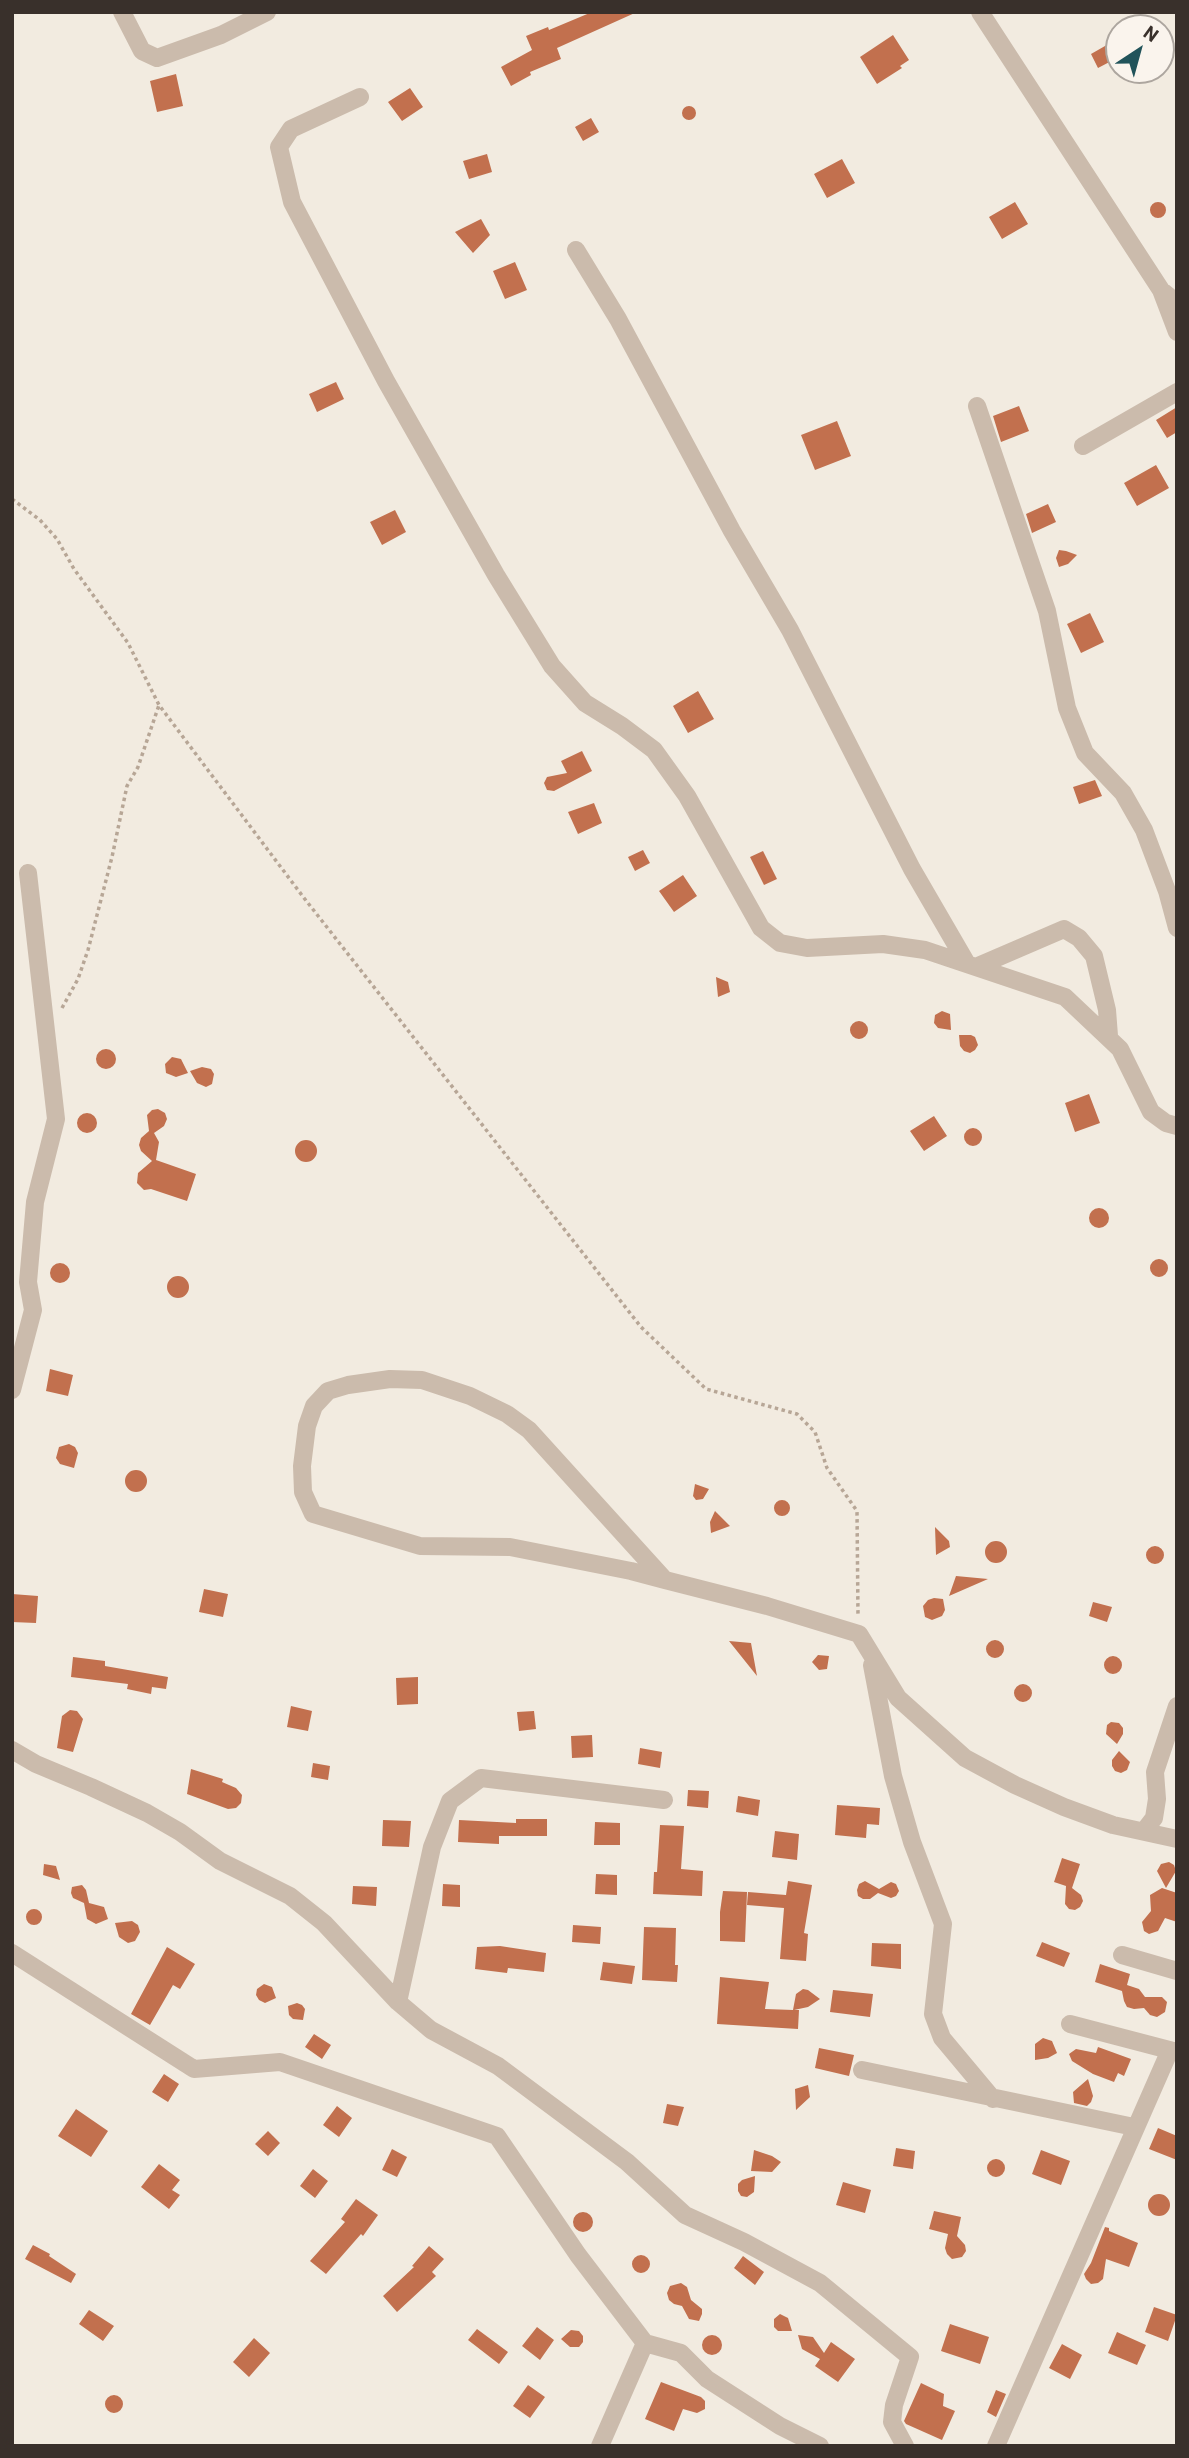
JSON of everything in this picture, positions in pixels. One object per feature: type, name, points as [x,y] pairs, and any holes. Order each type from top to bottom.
[{"type":"street","points":[[122,12],[142,51],[157,58],[221,36],[267,12]]},
{"type":"street","points":[[980,12],[1161,290],[1177,332]]},
{"type":"street","points":[[360,97],[291,129],[279,147],[292,202],[386,381],[496,575],[552,666],[585,703],[654,750],[687,796],[761,928],[780,943],[807,947],[883,944],[925,950],[1065,997],[1120,1049],[1151,1112],[1166,1123],[1177,1126]]},
{"type":"street","points":[[576,250],[618,319],[732,531],[790,630],[901,848],[972,964]]},
{"type":"street","points":[[1161,290],[1177,303]]},
{"type":"street","points":[[1083,446],[1177,392]]},
{"type":"street","points":[[977,406],[1047,611],[1067,708],[1085,753],[1123,793],[1144,830],[1167,891],[1177,928]]},
{"type":"street","points":[[12,1390],[33,1310],[28,1282],[35,1202],[56,1119],[28,873]]},
{"type":"street","points":[[972,964],[1064,929],[1079,938],[1094,956],[1107,1010],[1109,1036]]},
{"type":"street","points":[[665,1580],[529,1430],[507,1414],[470,1396],[422,1380],[390,1379],[348,1385],[328,1391],[314,1406],[307,1426],[302,1466],[303,1492],[313,1514],[420,1546],[510,1547],[665,1580],[767,1606],[859,1634],[898,1698],[965,1758],[1015,1786],[1064,1807],[1113,1825],[1177,1839]]},
{"type":"street","points":[[870,1654],[893,1776],[912,1842],[943,1924],[933,2014],[942,2038],[993,2099]]},
{"type":"street","points":[[1144,1831],[1154,1818],[1157,1799],[1155,1772],[1177,1706]]},
{"type":"street","points":[[13,1746],[36,1765],[147,1814],[180,1832],[220,1861],[290,1896],[324,1923],[397,2002],[431,2030],[498,2066],[627,2162],[685,2215],[744,2242],[820,2283],[910,2357],[894,2405],[892,2422],[905,2446]]},
{"type":"street","points":[[397,2002],[432,1847],[450,1801],[466,1788],[481,1778],[664,1800]]},
{"type":"street","points":[[12,1953],[194,2068],[279,2062],[497,2136],[579,2255],[645,2343],[681,2353],[707,2379],[780,2426],[820,2446]]},
{"type":"street","points":[[1122,1955],[1177,1971]]},
{"type":"street","points":[[996,2446],[1134,2127],[1173,2051],[1070,2024]]},
{"type":"street","points":[[862,2070],[1134,2127]]},
{"type":"street","points":[[600,2446],[645,2343]]},
{"type":"path","points":[[12,499],[40,520],[57,539],[74,569],[128,643],[159,705],[304,898],[641,1327],[706,1389],[797,1414],[815,1432],[827,1468],[857,1511],[859,1634]]},
{"type":"path","points":[[46,1029],[73,989],[88,950],[127,786],[138,767],[159,705]]},
{"type":"building","points":[[592,12],[637,12],[557,48],[561,59],[530,72],[531,75],[511,86],[501,67],[532,50],[526,36],[548,27],[549,30]]},
{"type":"building","points":[[893,35],[909,60],[900,66],[902,68],[877,84],[860,57]]},
{"type":"building","points":[[1105,46],[1105,64],[1098,68],[1091,54]]},
{"type":"building","points":[[176,74],[183,106],[157,112],[150,81]]},
{"type":"building","points":[[410,88],[423,107],[402,121],[388,102]]},
{"type":"building","points":[[686,106],[692,106],[696,113],[692,120],[686,120],[682,116],[682,110]]},
{"type":"building","points":[[591,118],[599,132],[583,141],[575,127]]},
{"type":"building","points":[[487,154],[492,172],[469,179],[463,161]]},
{"type":"building","points":[[842,159],[855,183],[827,198],[814,174]]},
{"type":"building","points":[[1015,202],[1028,224],[1002,239],[989,217]]},
{"type":"building","points":[[1158,202],[1164,204],[1164,216],[1158,218],[1152,216],[1150,210],[1152,204]]},
{"type":"building","points":[[481,219],[490,235],[473,253],[455,232]]},
{"type":"building","points":[[515,262],[527,290],[505,299],[493,271]]},
{"type":"building","points":[[336,382],[344,399],[317,412],[309,394]]},
{"type":"building","points":[[1019,406],[1029,431],[1001,442],[993,416]]},
{"type":"building","points":[[1177,407],[1177,432],[1167,438],[1156,420]]},
{"type":"building","points":[[837,421],[851,456],[815,470],[801,435]]},
{"type":"building","points":[[1156,465],[1169,488],[1137,506],[1124,483]]},
{"type":"building","points":[[1048,504],[1056,522],[1032,533],[1026,514]]},
{"type":"building","points":[[395,510],[406,532],[382,545],[370,522]]},
{"type":"building","points":[[1059,550],[1077,555],[1068,564],[1059,567],[1056,558]]},
{"type":"building","points":[[1090,613],[1104,642],[1081,653],[1067,624]]},
{"type":"building","points":[[698,691],[714,719],[688,733],[673,706]]},
{"type":"building","points":[[582,751],[592,771],[554,791],[547,790],[544,783],[547,777],[567,773],[561,761]]},
{"type":"building","points":[[1095,780],[1102,796],[1079,804],[1073,787]]},
{"type":"building","points":[[594,803],[602,823],[578,834],[568,812]]},
{"type":"building","points":[[643,850],[650,863],[635,871],[628,857]]},
{"type":"building","points":[[763,851],[777,879],[764,885],[750,857]]},
{"type":"building","points":[[683,875],[697,896],[674,912],[659,891]]},
{"type":"building","points":[[716,977],[728,982],[730,992],[718,997]]},
{"type":"building","points":[[942,1011],[950,1014],[951,1030],[938,1028],[934,1023],[935,1015]]},
{"type":"building","points":[[859,1021],[867,1026],[868,1030],[863,1038],[859,1039],[851,1034],[850,1030],[855,1022]]},
{"type":"building","points":[[959,1035],[975,1037],[978,1045],[975,1050],[970,1053],[964,1051],[960,1046]]},
{"type":"building","points":[[106,1049],[113,1052],[116,1059],[113,1066],[106,1069],[99,1066],[96,1059],[99,1052]]},
{"type":"building","points":[[172,1057],[181,1059],[188,1073],[176,1077],[166,1073],[165,1064]]},
{"type":"building","points":[[202,1067],[211,1069],[214,1074],[212,1084],[206,1087],[197,1083],[190,1071]]},
{"type":"building","points":[[1089,1094],[1100,1123],[1075,1132],[1065,1103]]},
{"type":"building","points":[[158,1109],[165,1113],[167,1119],[164,1126],[154,1133],[159,1142],[156,1160],[196,1174],[187,1201],[151,1189],[144,1190],[137,1183],[138,1173],[152,1161],[141,1151],[139,1145],[141,1138],[149,1131],[147,1115]]},
{"type":"building","points":[[87,1113],[94,1116],[97,1123],[94,1130],[87,1133],[80,1130],[77,1123],[80,1116]]},
{"type":"building","points":[[934,1116],[947,1136],[924,1151],[910,1131]]},
{"type":"building","points":[[973,1128],[979,1131],[982,1137],[979,1143],[973,1146],[967,1143],[964,1137],[967,1131]]},
{"type":"building","points":[[306,1140],[314,1143],[317,1151],[314,1159],[306,1162],[298,1159],[295,1151],[298,1143]]},
{"type":"building","points":[[1095,1208],[1103,1208],[1109,1218],[1103,1228],[1095,1228],[1089,1222],[1089,1214]]},
{"type":"building","points":[[1159,1259],[1165,1262],[1168,1268],[1165,1274],[1159,1277],[1153,1274],[1150,1268],[1153,1262]]},
{"type":"building","points":[[60,1263],[67,1266],[70,1273],[67,1280],[60,1283],[53,1280],[50,1273],[53,1266]]},
{"type":"building","points":[[178,1276],[186,1279],[189,1287],[186,1295],[178,1298],[170,1295],[167,1287],[170,1279]]},
{"type":"building","points":[[50,1369],[73,1375],[68,1396],[46,1391]]},
{"type":"building","points":[[69,1444],[75,1447],[78,1453],[74,1468],[60,1464],[56,1458],[59,1447]]},
{"type":"building","points":[[136,1470],[144,1473],[147,1481],[144,1489],[136,1492],[128,1489],[125,1481],[128,1473]]},
{"type":"building","points":[[695,1484],[709,1489],[703,1499],[696,1500],[693,1496]]},
{"type":"building","points":[[779,1500],[785,1500],[790,1508],[788,1514],[779,1516],[774,1511],[774,1505]]},
{"type":"building","points":[[715,1511],[730,1526],[711,1533],[710,1522]]},
{"type":"building","points":[[935,1527],[949,1541],[950,1547],[936,1555]]},
{"type":"building","points":[[996,1541],[1006,1548],[1007,1552],[1000,1562],[996,1563],[986,1556],[985,1552],[992,1542]]},
{"type":"building","points":[[1155,1546],[1161,1549],[1164,1555],[1161,1561],[1155,1564],[1149,1561],[1146,1555],[1149,1549]]},
{"type":"building","points":[[956,1576],[988,1579],[949,1596]]},
{"type":"building","points":[[204,1589],[228,1594],[223,1617],[199,1612]]},
{"type":"building","points":[[12,1594],[38,1596],[36,1623],[12,1622]]},
{"type":"building","points":[[934,1598],[943,1599],[945,1610],[942,1616],[932,1620],[925,1617],[923,1606]]},
{"type":"building","points":[[1093,1602],[1112,1607],[1107,1622],[1089,1616]]},
{"type":"building","points":[[995,1640],[1001,1643],[1004,1649],[1001,1655],[995,1658],[989,1655],[986,1649],[989,1643]]},
{"type":"building","points":[[729,1641],[751,1643],[757,1676]]},
{"type":"building","points":[[818,1655],[829,1656],[827,1669],[819,1670],[812,1662]]},
{"type":"building","points":[[1113,1656],[1119,1659],[1122,1665],[1119,1671],[1113,1674],[1107,1671],[1104,1665],[1107,1659]]},
{"type":"building","points":[[73,1657],[105,1661],[105,1666],[168,1677],[166,1689],[152,1687],[151,1694],[127,1689],[128,1684],[71,1677]]},
{"type":"building","points":[[418,1677],[418,1704],[397,1705],[396,1678]]},
{"type":"building","points":[[1023,1684],[1029,1687],[1032,1693],[1029,1699],[1023,1702],[1017,1699],[1014,1693],[1017,1687]]},
{"type":"building","points":[[291,1706],[312,1711],[308,1731],[287,1727]]},
{"type":"building","points":[[70,1710],[77,1711],[83,1719],[73,1752],[57,1748],[62,1716]]},
{"type":"building","points":[[534,1711],[536,1729],[519,1731],[517,1712]]},
{"type":"building","points":[[1111,1722],[1119,1723],[1123,1728],[1123,1734],[1117,1744],[1106,1734],[1107,1725]]},
{"type":"building","points":[[592,1735],[593,1757],[572,1758],[571,1736]]},
{"type":"building","points":[[640,1748],[662,1752],[660,1768],[638,1764]]},
{"type":"building","points":[[1119,1751],[1130,1762],[1127,1770],[1121,1773],[1115,1771],[1112,1766],[1112,1760]]},
{"type":"building","points":[[313,1763],[330,1766],[328,1780],[311,1777]]},
{"type":"building","points":[[191,1769],[223,1779],[222,1782],[236,1788],[242,1795],[241,1803],[236,1808],[228,1809],[187,1794]]},
{"type":"building","points":[[688,1790],[709,1791],[708,1808],[687,1806]]},
{"type":"building","points":[[738,1796],[760,1800],[758,1816],[736,1812]]},
{"type":"building","points":[[837,1805],[880,1808],[879,1825],[867,1824],[866,1838],[835,1835]]},
{"type":"building","points":[[516,1819],[547,1819],[547,1836],[499,1836],[499,1844],[458,1842],[459,1820],[516,1823]]},
{"type":"building","points":[[383,1820],[411,1821],[409,1847],[382,1846]]},
{"type":"building","points":[[595,1822],[620,1823],[620,1845],[594,1845]]},
{"type":"building","points":[[660,1825],[684,1826],[681,1869],[703,1871],[702,1896],[653,1894]]},
{"type":"building","points":[[775,1831],[799,1834],[797,1860],[772,1857]]},
{"type":"building","points":[[1062,1858],[1080,1864],[1072,1888],[1081,1895],[1083,1901],[1075,1910],[1069,1909],[1065,1904],[1066,1886],[1054,1882]]},
{"type":"building","points":[[1169,1862],[1174,1865],[1176,1871],[1166,1888],[1157,1871],[1161,1864]]},
{"type":"building","points":[[44,1864],[56,1866],[60,1880],[43,1875]]},
{"type":"building","points":[[596,1874],[617,1875],[617,1895],[595,1894]]},
{"type":"building","points":[[788,1881],[812,1885],[804,1933],[808,1934],[806,1961],[780,1959],[784,1908],[747,1905],[748,1892],[786,1895]]},
{"type":"building","points":[[865,1881],[879,1889],[891,1882],[896,1884],[899,1891],[891,1898],[878,1893],[870,1899],[863,1899],[858,1896],[857,1890],[859,1884]]},
{"type":"building","points":[[443,1884],[460,1885],[460,1907],[442,1906]]},
{"type":"building","points":[[82,1885],[89,1903],[104,1907],[108,1919],[96,1924],[87,1919],[84,1903],[73,1898],[71,1893],[72,1887]]},
{"type":"building","points":[[353,1886],[377,1887],[376,1906],[352,1904]]},
{"type":"building","points":[[1162,1888],[1177,1893],[1177,1922],[1165,1918],[1158,1931],[1149,1934],[1144,1931],[1142,1922],[1151,1911],[1150,1895]]},
{"type":"building","points":[[723,1891],[747,1892],[745,1942],[720,1941]]},
{"type":"building","points":[[34,1909],[40,1911],[40,1923],[34,1925],[28,1923],[26,1917],[28,1911]]},
{"type":"building","points":[[132,1921],[138,1925],[140,1932],[135,1941],[128,1943],[119,1937],[115,1923]]},
{"type":"building","points":[[573,1925],[601,1927],[600,1944],[572,1942]]},
{"type":"building","points":[[644,1927],[676,1928],[677,1982],[642,1980]]},
{"type":"building","points":[[1042,1942],[1070,1953],[1064,1967],[1036,1956]]},
{"type":"building","points":[[872,1943],[901,1944],[901,1969],[871,1966]]},
{"type":"building","points":[[500,1946],[546,1953],[544,1972],[508,1968],[507,1973],[475,1969],[477,1947]]},
{"type":"building","points":[[167,1947],[195,1964],[180,1989],[173,1985],[150,2025],[131,2014]]},
{"type":"building","points":[[603,1962],[635,1966],[632,1984],[600,1980]]},
{"type":"building","points":[[1100,1964],[1130,1974],[1127,1985],[1139,1989],[1145,1997],[1162,1997],[1167,2002],[1165,2012],[1157,2017],[1150,2015],[1144,2008],[1127,2007],[1122,1991],[1095,1982]]},
{"type":"building","points":[[720,1977],[769,1982],[765,2009],[793,2010],[796,1994],[803,1989],[820,1999],[808,2007],[794,2010],[799,2010],[798,2029],[717,2024]]},
{"type":"building","points":[[264,1984],[272,1987],[276,1998],[265,2003],[256,1995],[257,1989]]},
{"type":"building","points":[[833,1990],[873,1994],[870,2017],[830,2012]]},
{"type":"building","points":[[297,2003],[305,2009],[303,2020],[293,2019],[289,2015],[288,2006]]},
{"type":"building","points":[[314,2034],[331,2045],[322,2059],[305,2047]]},
{"type":"building","points":[[1043,2038],[1052,2041],[1057,2053],[1035,2060],[1035,2044]]},
{"type":"building","points":[[1098,2047],[1131,2059],[1124,2076],[1118,2073],[1114,2082],[1093,2074],[1072,2061],[1069,2054],[1076,2049],[1096,2053]]},
{"type":"building","points":[[819,2048],[854,2055],[849,2076],[815,2068]]},
{"type":"building","points":[[164,2074],[179,2084],[168,2102],[152,2092]]},
{"type":"building","points":[[1088,2079],[1093,2096],[1091,2102],[1087,2106],[1074,2103],[1073,2092]]},
{"type":"building","points":[[808,2085],[810,2097],[796,2110],[795,2089]]},
{"type":"building","points":[[667,2104],[684,2107],[678,2126],[663,2123]]},
{"type":"building","points":[[337,2106],[352,2118],[339,2137],[323,2125]]},
{"type":"building","points":[[76,2109],[108,2131],[91,2157],[58,2136]]},
{"type":"building","points":[[1158,2128],[1177,2136],[1177,2160],[1149,2149]]},
{"type":"building","points":[[268,2131],[280,2143],[268,2156],[255,2144]]},
{"type":"building","points":[[896,2148],[915,2151],[913,2169],[893,2166]]},
{"type":"building","points":[[392,2149],[407,2157],[397,2177],[382,2170]]},
{"type":"building","points":[[754,2150],[781,2162],[772,2172],[751,2171]]},
{"type":"building","points":[[1041,2150],[1070,2161],[1061,2185],[1032,2174]]},
{"type":"building","points":[[992,2159],[1000,2159],[1005,2168],[1003,2175],[992,2177],[987,2172],[987,2164]]},
{"type":"building","points":[[159,2164],[180,2180],[172,2190],[180,2195],[169,2209],[141,2187]]},
{"type":"building","points":[[313,2169],[328,2181],[315,2198],[300,2186]]},
{"type":"building","points":[[755,2176],[754,2192],[747,2197],[741,2196],[738,2184]]},
{"type":"building","points":[[843,2182],[871,2190],[865,2213],[836,2205]]},
{"type":"building","points":[[1159,2194],[1169,2201],[1170,2205],[1163,2215],[1159,2216],[1149,2209],[1148,2205],[1155,2195]]},
{"type":"building","points":[[356,2199],[378,2215],[363,2236],[361,2234],[326,2274],[310,2261],[345,2222],[341,2219]]},
{"type":"building","points":[[934,2211],[961,2217],[957,2236],[965,2245],[966,2251],[962,2257],[952,2259],[947,2254],[945,2248],[948,2234],[929,2229]]},
{"type":"building","points":[[583,2212],[590,2215],[593,2222],[590,2229],[583,2232],[576,2229],[573,2222],[576,2215]]},
{"type":"building","points":[[1105,2227],[1138,2243],[1129,2267],[1106,2259],[1103,2279],[1091,2284],[1084,2274]]},
{"type":"building","points":[[33,2245],[76,2274],[71,2283],[25,2259]]},
{"type":"building","points":[[429,2246],[444,2259],[432,2272],[436,2276],[397,2312],[383,2296],[414,2267],[412,2266]]},
{"type":"building","points":[[641,2255],[649,2260],[650,2264],[645,2272],[641,2273],[633,2268],[632,2264],[637,2256]]},
{"type":"building","points":[[743,2256],[764,2272],[755,2285],[734,2268]]},
{"type":"building","points":[[681,2283],[687,2287],[691,2300],[702,2309],[699,2321],[689,2319],[682,2306],[669,2300],[667,2293],[670,2286]]},
{"type":"building","points":[[1154,2307],[1177,2315],[1168,2341],[1145,2332]]},
{"type":"building","points":[[89,2310],[114,2326],[103,2341],[79,2324]]},
{"type":"building","points":[[780,2314],[788,2318],[792,2331],[778,2331],[774,2327],[774,2319]]},
{"type":"building","points":[[950,2324],[989,2337],[980,2364],[941,2351]]},
{"type":"building","points":[[537,2327],[554,2340],[540,2360],[522,2346]]},
{"type":"building","points":[[477,2329],[508,2352],[499,2364],[468,2340]]},
{"type":"building","points":[[571,2330],[579,2331],[583,2336],[579,2347],[570,2347],[561,2339]]},
{"type":"building","points":[[1117,2332],[1146,2345],[1137,2365],[1108,2353]]},
{"type":"building","points":[[712,2335],[719,2338],[722,2345],[719,2352],[712,2355],[705,2352],[702,2345],[705,2338]]},
{"type":"building","points":[[798,2335],[813,2337],[824,2353],[831,2342],[855,2359],[838,2382],[815,2366],[820,2359],[802,2349]]},
{"type":"building","points":[[254,2338],[270,2353],[249,2377],[233,2362]]},
{"type":"building","points":[[1062,2344],[1082,2355],[1070,2379],[1049,2368]]},
{"type":"building","points":[[661,2382],[701,2397],[705,2401],[705,2409],[697,2413],[683,2409],[674,2431],[645,2419]]},
{"type":"building","points":[[921,2383],[944,2394],[943,2406],[955,2411],[942,2440],[904,2421]]},
{"type":"building","points":[[528,2385],[545,2397],[530,2418],[513,2406]]},
{"type":"building","points":[[996,2390],[1006,2394],[996,2417],[987,2412]]},
{"type":"building","points":[[110,2395],[118,2395],[123,2404],[121,2411],[110,2413],[105,2408],[105,2400]]}]
